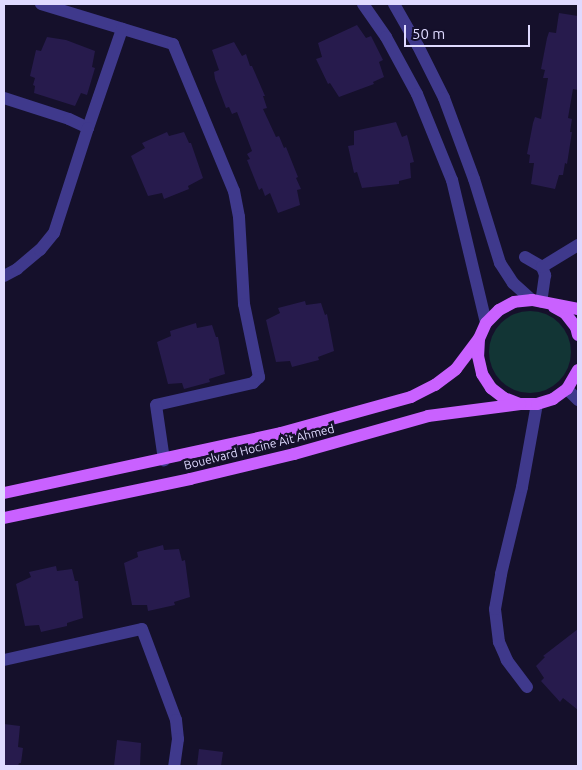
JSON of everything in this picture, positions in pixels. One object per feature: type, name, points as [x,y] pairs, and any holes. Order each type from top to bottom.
[{"type":"main road","points":[[4,493],[164,460],[281,433],[411,397],[435,385],[456,369],[479,339],[486,322],[499,310],[514,302],[541,302],[578,309]]},
{"type":"main road","points":[[541,302],[564,313],[576,327],[578,335]]},
{"type":"main road","points":[[479,339],[478,356],[482,374],[491,388],[504,398],[520,404]]},
{"type":"main road","points":[[537,404],[553,399],[567,389],[578,373]]},
{"type":"main road","name":"Bouelvard Hocine Ait Ahmed","points":[[4,518],[294,454],[428,416],[520,404],[537,404]]},
{"type":"street","points":[[41,4],[173,44],[234,191],[239,217],[244,304],[259,377],[253,383],[156,405],[164,460]]},
{"type":"street","points":[[363,4],[386,37],[417,94],[452,180],[486,322]]},
{"type":"street","points":[[394,4],[444,98],[474,179],[500,263],[513,283],[541,302],[546,274],[542,267],[525,257]]},
{"type":"street","points":[[4,276],[17,269],[40,250],[54,233],[122,28]]},
{"type":"street","points":[[4,98],[69,119],[88,128]]},
{"type":"street","points":[[542,267],[578,245]]},
{"type":"street","points":[[567,389],[578,400]]},
{"type":"street","points":[[527,687],[507,660],[499,642],[495,609],[501,574],[522,487],[537,404]]},
{"type":"street","points":[[4,660],[142,629],[176,720],[178,739],[174,766]]},
{"type":"green space","points":[[530,311],[546,314],[559,323],[568,336],[571,352],[568,368],[559,381],[546,390],[530,393],[514,390],[501,381],[492,368],[489,352],[492,336],[501,323],[514,314]]},
{"type":"building","points":[[559,13],[578,16],[578,90],[573,89],[568,118],[572,119],[570,132],[572,132],[567,164],[565,163],[563,175],[559,175],[555,189],[531,184],[534,163],[529,163],[530,155],[527,154],[535,117],[541,119],[548,78],[543,78],[545,70],[541,69],[547,38],[549,32],[556,33]]},
{"type":"building","points":[[357,25],[366,38],[371,36],[383,60],[379,62],[384,77],[373,82],[374,84],[339,97],[330,83],[328,84],[316,59],[322,57],[318,43]]},
{"type":"building","points":[[47,37],[66,40],[95,51],[92,67],[95,68],[87,95],[81,93],[75,106],[34,93],[35,86],[33,85],[35,78],[30,76],[36,50],[41,51]]},
{"type":"building","points":[[234,42],[242,56],[246,54],[250,66],[252,66],[265,96],[263,96],[267,108],[263,109],[276,137],[279,136],[284,148],[286,147],[298,177],[296,178],[301,189],[297,190],[300,205],[278,213],[270,193],[265,196],[262,188],[259,190],[247,160],[250,159],[247,154],[252,151],[237,112],[232,114],[229,107],[226,108],[215,79],[214,72],[219,70],[212,50]]},
{"type":"building","points":[[396,122],[402,137],[407,135],[414,162],[410,163],[411,178],[399,181],[399,184],[362,188],[357,172],[354,173],[348,146],[354,145],[354,131]]},
{"type":"building","points":[[167,132],[169,136],[184,132],[189,143],[191,143],[203,178],[188,186],[189,189],[164,199],[162,193],[148,196],[131,156],[145,148],[142,143]]},
{"type":"building","points":[[305,301],[306,305],[321,303],[325,315],[327,314],[334,351],[318,357],[319,360],[292,367],[290,361],[276,362],[266,320],[280,313],[278,308]]},
{"type":"building","points":[[196,323],[197,328],[212,325],[216,337],[218,337],[225,374],[209,379],[210,382],[184,389],[182,383],[168,384],[157,342],[171,336],[170,331]]},
{"type":"building","points":[[163,545],[164,550],[179,549],[182,561],[185,560],[190,597],[174,602],[175,605],[148,611],[147,605],[132,605],[124,563],[138,557],[137,552]]},
{"type":"building","points":[[56,566],[57,571],[72,569],[75,581],[78,581],[83,618],[67,623],[67,626],[41,632],[39,625],[25,626],[16,584],[31,577],[29,572]]},
{"type":"building","points":[[578,629],[578,710],[563,698],[560,702],[541,681],[544,678],[536,666],[545,657],[543,656]]},
{"type":"building","points":[[4,724],[20,726],[18,747],[23,748],[21,763],[18,766],[4,766]]},
{"type":"building","points":[[117,740],[141,743],[140,766],[114,766]]},
{"type":"building","points":[[199,749],[223,752],[221,766],[197,766]]}]
